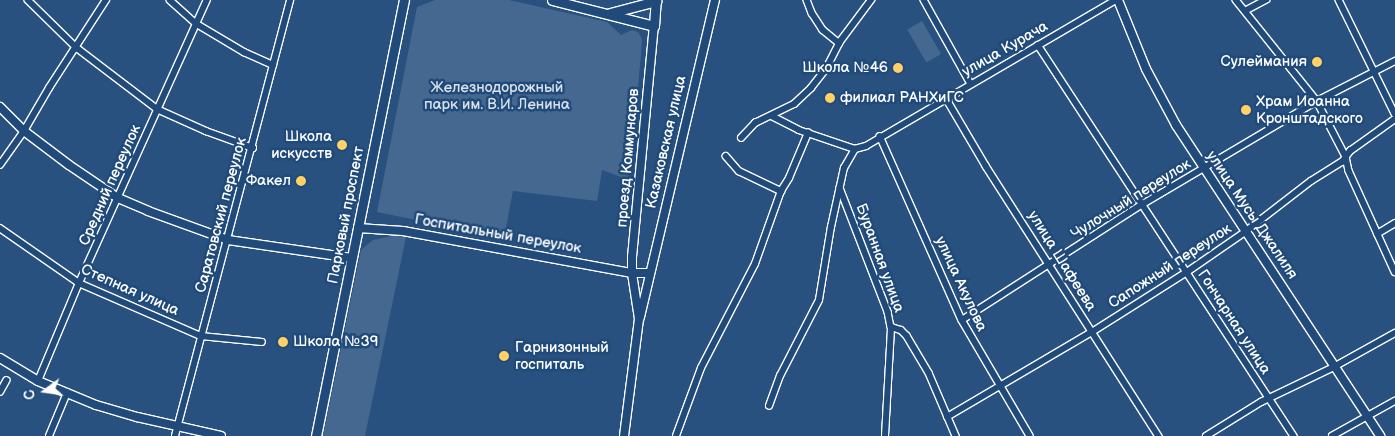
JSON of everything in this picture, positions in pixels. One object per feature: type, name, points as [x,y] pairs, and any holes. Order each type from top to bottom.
[{"type":"main road","name":"Парковый проспект","points":[[316,436],[404,0]]},
{"type":"main road","points":[[552,0],[654,26]]},
{"type":"main road","points":[[609,13],[656,1]]},
{"type":"main road","name":"проезд Коммунаров","points":[[654,26],[656,1]]},
{"type":"street","points":[[28,0],[77,48],[157,109],[206,131],[253,148]]},
{"type":"street","points":[[0,165],[24,131],[49,88],[77,48],[106,0]]},
{"type":"street","points":[[170,0],[197,24],[244,52],[273,65]]},
{"type":"street","name":"Средний переулок","points":[[38,381],[79,283],[207,0]]},
{"type":"street","name":"Саратовский переулок","points":[[175,436],[253,148],[290,0]]},
{"type":"street","name":"Казаковская улица","points":[[650,273],[714,0]]},
{"type":"street","points":[[807,0],[812,13],[823,30],[839,44]]},
{"type":"street","points":[[741,138],[755,123],[794,104],[811,88],[826,69],[839,44],[872,0]]},
{"type":"street","points":[[924,0],[971,84]]},
{"type":"street","name":"улица Курача","points":[[855,149],[866,146],[880,136],[1117,0]]},
{"type":"street","name":"улица Мусы Джалиля","points":[[1117,0],[1146,69],[1203,169],[1300,312],[1380,436]]},
{"type":"street","points":[[1236,0],[1317,101],[1376,234],[1395,272]]},
{"type":"street","points":[[1245,11],[1266,0]]},
{"type":"street","points":[[1339,0],[1395,114]]},
{"type":"street","name":"проезд Коммунаров","points":[[639,319],[632,273],[654,26]]},
{"type":"street","name":"Гончарная улица","points":[[1038,45],[1294,436]]},
{"type":"street","name":"Чулочный переулок","points":[[962,320],[1143,204],[1317,101],[1395,61]]},
{"type":"street","name":"улица Шафеева","points":[[946,98],[986,166],[1159,436]]},
{"type":"street","points":[[0,107],[24,131],[118,198],[179,224],[228,240],[352,258]]},
{"type":"street","points":[[769,406],[780,376],[819,300],[830,227],[844,168],[855,149],[808,133],[772,116]]},
{"type":"street","name":"Сапожный переулок","points":[[947,418],[1092,332],[1187,272],[1245,232],[1311,181],[1344,160],[1350,151],[1395,120]]},
{"type":"street","points":[[676,436],[700,368],[755,264],[781,191],[789,178],[808,133]]},
{"type":"street","name":"улица Акулова","points":[[880,136],[962,320],[1030,436]]},
{"type":"street","points":[[726,156],[739,171],[781,191]]},
{"type":"street","name":"Буранная улица","points":[[840,188],[888,312],[891,327],[901,330],[907,336],[929,373],[956,436]]},
{"type":"street","points":[[1376,234],[1395,223]]},
{"type":"street","name":"Степная улица","points":[[0,228],[79,283],[201,336],[262,342]]},
{"type":"street","name":"Госпитальный переулок","points":[[358,228],[403,231],[632,273]]},
{"type":"street","points":[[632,273],[650,273]]},
{"type":"street","name":"проезд Коммунаров","points":[[624,436],[639,319],[650,273]]},
{"type":"street","points":[[885,436],[891,327]]},
{"type":"street","points":[[1206,436],[1268,398],[1334,367],[1395,333]]},
{"type":"street","points":[[0,358],[38,381],[67,393],[121,412],[221,436]]},
{"type":"street","points":[[0,392],[6,381]]},
{"type":"street","points":[[49,436],[67,393]]},
{"type":"street","points":[[1332,436],[1395,401]]},
{"type":"green space","name":"Железнодорожный парк им. В.И. Ленина","points":[[435,0],[509,0],[607,22],[621,35],[632,30],[638,32],[642,39],[629,180],[602,170],[597,201],[513,191],[504,238],[377,212],[417,7]]},
{"type":"green space","points":[[922,21],[941,54],[926,62],[907,30]]},
{"type":"green space","points":[[397,235],[406,237],[365,436],[323,436],[361,250],[373,240]]},
{"type":"place","name":"Сулеймания","points":[[1317,62]]},
{"type":"place","name":"Школа №46","points":[[898,68]]},
{"type":"place","name":"филиал РАНХиГС","points":[[830,98]]},
{"type":"place","name":"Храм Иоанна Кронштадского","points":[[1246,110]]},
{"type":"place","name":"Школа искусcтв","points":[[342,145]]},
{"type":"place","name":"Факел","points":[[301,181]]},
{"type":"place","name":"Школа №39","points":[[283,342]]},
{"type":"place","name":"Гарнизонный госпиталь","points":[[504,356]]}]
